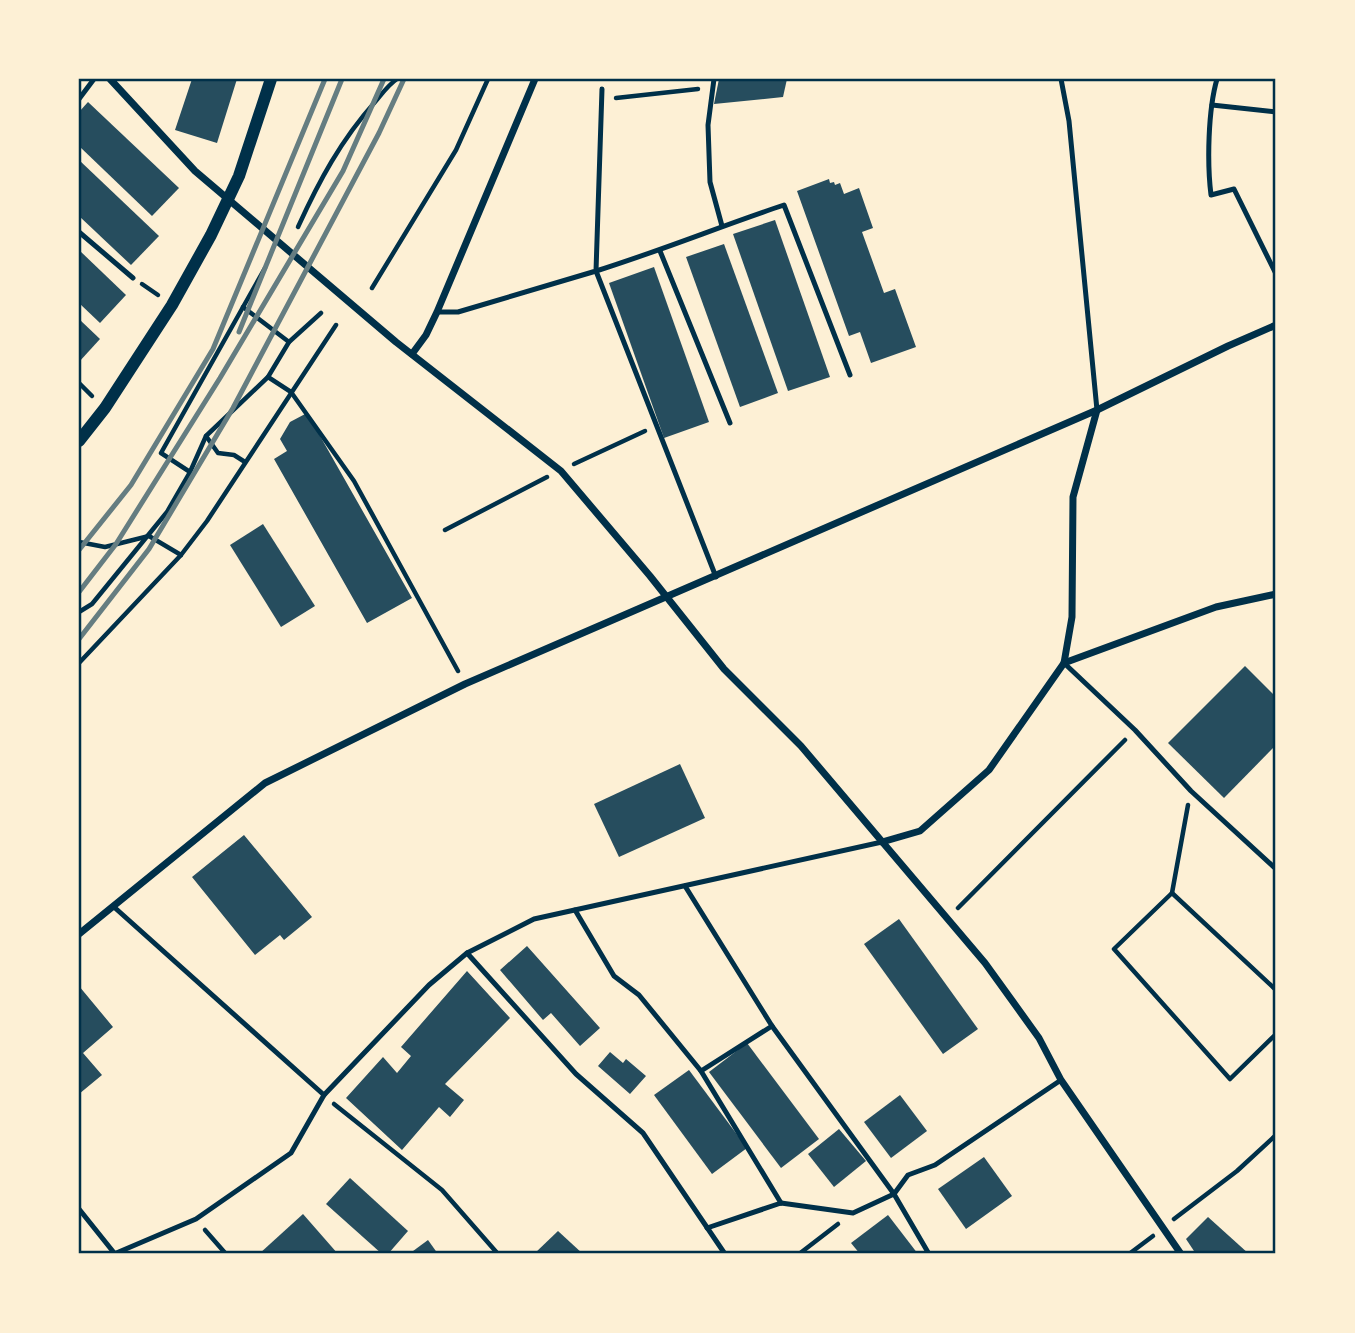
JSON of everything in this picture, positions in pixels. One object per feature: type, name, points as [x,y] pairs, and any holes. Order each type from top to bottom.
[{"type":"street","points":[[110,79],[195,171],[412,354],[561,471],[724,669],[801,746],[985,963],[1039,1038],[1061,1080],[1181,1254]]},
{"type":"street","points":[[79,441],[106,408],[172,304],[211,235],[239,176],[271,79]]},
{"type":"street","points":[[412,354],[426,335],[437,312],[535,79]]},
{"type":"street","points":[[79,934],[265,783],[465,684],[1097,410],[1276,325]]},
{"type":"street","points":[[882,842],[920,831],[989,770],[1064,663],[1072,617],[1073,497],[1097,410]]},
{"type":"street","points":[[1064,663],[1216,607],[1276,594]]},
{"type":"lane","points":[[79,99],[94,79]]},
{"type":"lane","points":[[714,79],[708,125],[710,182],[722,226]]},
{"type":"lane","points":[[1061,79],[1069,121],[1097,410]]},
{"type":"lane","points":[[1217,79],[1212,105],[1211,195],[1234,189],[1276,274]]},
{"type":"lane","points":[[602,89],[596,271],[716,577]]},
{"type":"lane","points":[[1212,105],[1276,112]]},
{"type":"lane","points":[[437,312],[458,312],[596,271],[660,251],[784,205],[850,375]]},
{"type":"lane","points":[[79,232],[133,278]]},
{"type":"lane","points":[[660,251],[730,423]]},
{"type":"lane","points":[[1064,663],[1135,730],[1191,791],[1276,869]]},
{"type":"lane","points":[[79,1209],[114,1254],[196,1219],[291,1153],[324,1095],[429,985],[467,953],[534,919],[882,842]]},
{"type":"lane","points":[[685,886],[772,1026],[894,1194],[929,1254]]},
{"type":"lane","points":[[114,906],[324,1095]]},
{"type":"lane","points":[[575,910],[614,976],[639,995],[701,1071],[781,1203]]},
{"type":"lane","points":[[467,953],[576,1074],[643,1133],[725,1254]]},
{"type":"lane","points":[[701,1071],[772,1026]]},
{"type":"lane","points":[[707,1228],[781,1203],[853,1213],[894,1194],[908,1175],[935,1165],[1061,1080]]},
{"type":"path","points":[[298,227],[318,182],[336,151],[364,114],[397,79]]},
{"type":"path","points":[[372,288],[456,150],[488,79]]},
{"type":"path","points":[[602,99],[713,87]]},
{"type":"path","points":[[190,472],[161,453],[265,268]]},
{"type":"path","points":[[133,278],[172,304]]},
{"type":"path","points":[[243,307],[289,342]]},
{"type":"path","points":[[79,612],[92,604],[167,512],[190,472],[206,436],[268,377],[289,342],[321,313]]},
{"type":"path","points":[[79,663],[181,555],[207,521],[336,325]]},
{"type":"path","points":[[268,377],[290,392],[354,481],[465,684]]},
{"type":"path","points":[[445,530],[656,426]]},
{"type":"path","points":[[206,436],[218,453],[234,455],[245,462]]},
{"type":"path","points":[[79,542],[105,547],[149,536],[181,555]]},
{"type":"path","points":[[949,918],[1135,730]]},
{"type":"path","points":[[1191,791],[1172,893],[1114,949],[1230,1079],[1276,1034]]},
{"type":"path","points":[[1172,893],[1276,990]]},
{"type":"path","points":[[324,1095],[442,1190],[498,1254]]},
{"type":"path","points":[[1129,1254],[1237,1171],[1276,1135]]},
{"type":"path","points":[[799,1254],[853,1213]]},
{"type":"path","points":[[196,1219],[226,1254]]},
{"type":"building","points":[[192,79],[237,79],[217,143],[175,130]]},
{"type":"building","points":[[719,79],[787,79],[783,97],[714,104]]},
{"type":"building","points":[[88,102],[179,188],[152,216],[79,146],[79,112]]},
{"type":"building","points":[[79,160],[159,236],[131,265],[79,216]]},
{"type":"building","points":[[829,179],[830,183],[834,182],[835,185],[840,183],[844,194],[859,188],[873,228],[862,232],[884,293],[895,289],[916,347],[871,363],[860,332],[849,336],[797,191]]},
{"type":"building","points":[[775,220],[830,377],[788,391],[733,234]]},
{"type":"building","points":[[724,244],[778,393],[740,407],[686,257]]},
{"type":"building","points":[[79,250],[126,295],[100,323],[79,303]]},
{"type":"building","points":[[654,267],[709,422],[664,438],[609,283]]},
{"type":"building","points":[[79,319],[100,339],[79,362]]},
{"type":"building","points":[[307,413],[412,598],[367,623],[274,459],[287,451],[280,439],[290,422]]},
{"type":"building","points":[[263,524],[315,606],[281,627],[230,545]]},
{"type":"building","points":[[1245,666],[1276,697],[1276,745],[1224,798],[1168,743]]},
{"type":"building","points":[[680,764],[705,818],[619,857],[594,804]]},
{"type":"building","points":[[244,835],[312,917],[284,940],[280,935],[255,955],[192,877]]},
{"type":"building","points":[[899,919],[978,1029],[943,1054],[864,944]]},
{"type":"building","points":[[527,946],[600,1028],[580,1046],[551,1013],[543,1020],[500,970]]},
{"type":"building","points":[[467,971],[510,1018],[445,1084],[464,1100],[450,1117],[439,1107],[402,1150],[346,1098],[383,1057],[397,1073],[411,1056],[401,1047]]},
{"type":"building","points":[[79,986],[113,1027],[83,1053],[102,1075],[79,1094]]},
{"type":"building","points":[[747,1043],[819,1139],[781,1168],[709,1072]]},
{"type":"building","points":[[610,1052],[623,1063],[626,1059],[646,1076],[630,1094],[598,1066]]},
{"type":"building","points":[[689,1070],[747,1148],[712,1174],[654,1095]]},
{"type":"building","points":[[900,1095],[927,1131],[891,1158],[864,1122]]},
{"type":"building","points":[[839,1129],[866,1161],[834,1187],[808,1154]]},
{"type":"building","points":[[984,1157],[1012,1196],[966,1229],[938,1189]]},
{"type":"building","points":[[350,1178],[408,1231],[388,1254],[382,1254],[326,1204]]},
{"type":"building","points":[[303,1214],[338,1254],[259,1254]]},
{"type":"building","points":[[888,1215],[918,1254],[860,1254],[851,1243]]},
{"type":"building","points":[[1208,1217],[1249,1254],[1196,1254],[1186,1239]]},
{"type":"building","points":[[558,1231],[583,1254],[534,1254]]},
{"type":"building","points":[[428,1240],[438,1254],[409,1254]]},
{"type":"railway","points":[[79,550],[131,485],[213,349],[325,79]]},
{"type":"railway","points":[[239,332],[342,79]]},
{"type":"railway","points":[[79,592],[116,544],[220,378],[343,171],[384,79]]},
{"type":"railway","points":[[79,639],[149,549],[233,408],[379,133],[404,79]]}]
